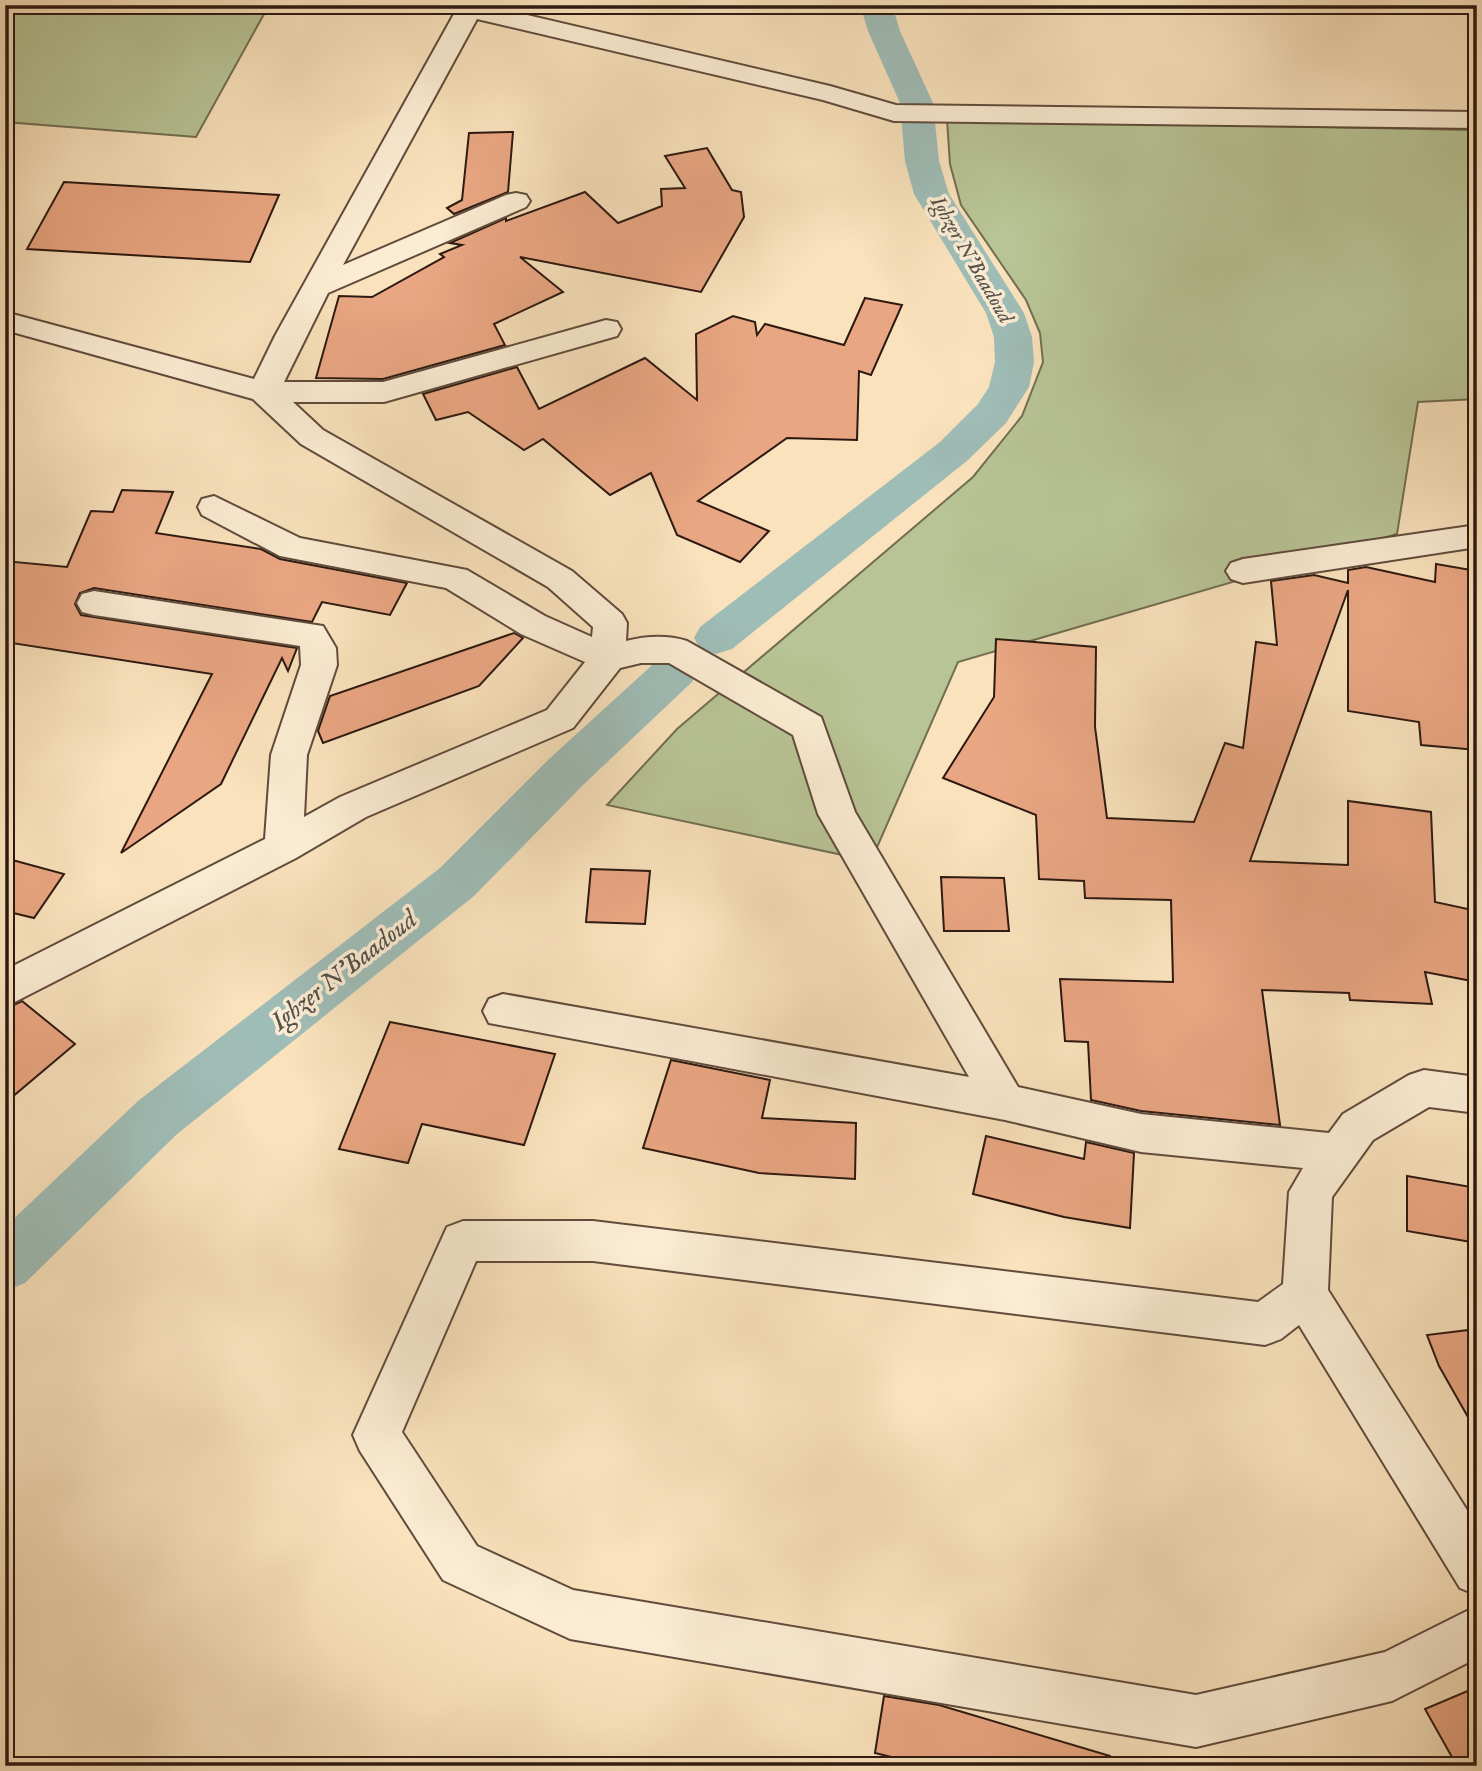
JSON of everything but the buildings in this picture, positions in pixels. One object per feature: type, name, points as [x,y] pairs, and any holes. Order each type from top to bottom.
[{"type":"street","points":[[264,392],[290,336],[471,8],[830,94],[894,113],[1477,120]]},
{"type":"street","points":[[318,287],[516,201]]},
{"type":"street","points":[[5,321],[264,392],[384,392],[606,329]]},
{"type":"street","points":[[5,990],[58,960],[283,847],[353,807],[560,719],[608,658],[610,623],[560,579],[312,437],[264,392]]},
{"type":"street","points":[[214,508],[292,548],[455,578],[533,625],[608,658],[641,650],[675,650],[808,727],[837,814],[1005,1102]]},
{"type":"street","points":[[1243,571],[1477,536]]},
{"type":"street","points":[[94,603],[311,635],[319,648],[319,664],[289,755],[283,847]]},
{"type":"street","points":[[503,1011],[1005,1102],[1141,1133],[1339,1153]]},
{"type":"street","points":[[1477,1095],[1424,1088],[1358,1127],[1311,1192],[1305,1294],[1477,1571]]},
{"type":"street","points":[[1305,1294],[1265,1324],[593,1241],[463,1241],[377,1435],[460,1563],[570,1614],[1196,1721],[1392,1676],[1477,1631]]},
{"type":"green space","points":[[5,5],[269,5],[196,137],[5,122]]},
{"type":"green space","points":[[947,120],[1477,130],[1477,399],[1418,402],[1397,534],[958,662],[871,861],[607,805],[677,729],[973,477],[1022,416],[1043,362],[1040,333],[1026,300],[961,205],[950,164]]},
{"type":"waterway","name":"Ighzer N'Baadoud","points":[[716,638],[954,451],[992,413],[1009,387],[1015,362],[1013,337],[1005,313],[931,194],[922,161],[917,103],[884,31],[876,5]]},
{"type":"waterway","name":"Ighzer N'Baadoud","points":[[5,1265],[157,1118],[457,882],[566,772],[676,670]]}]
